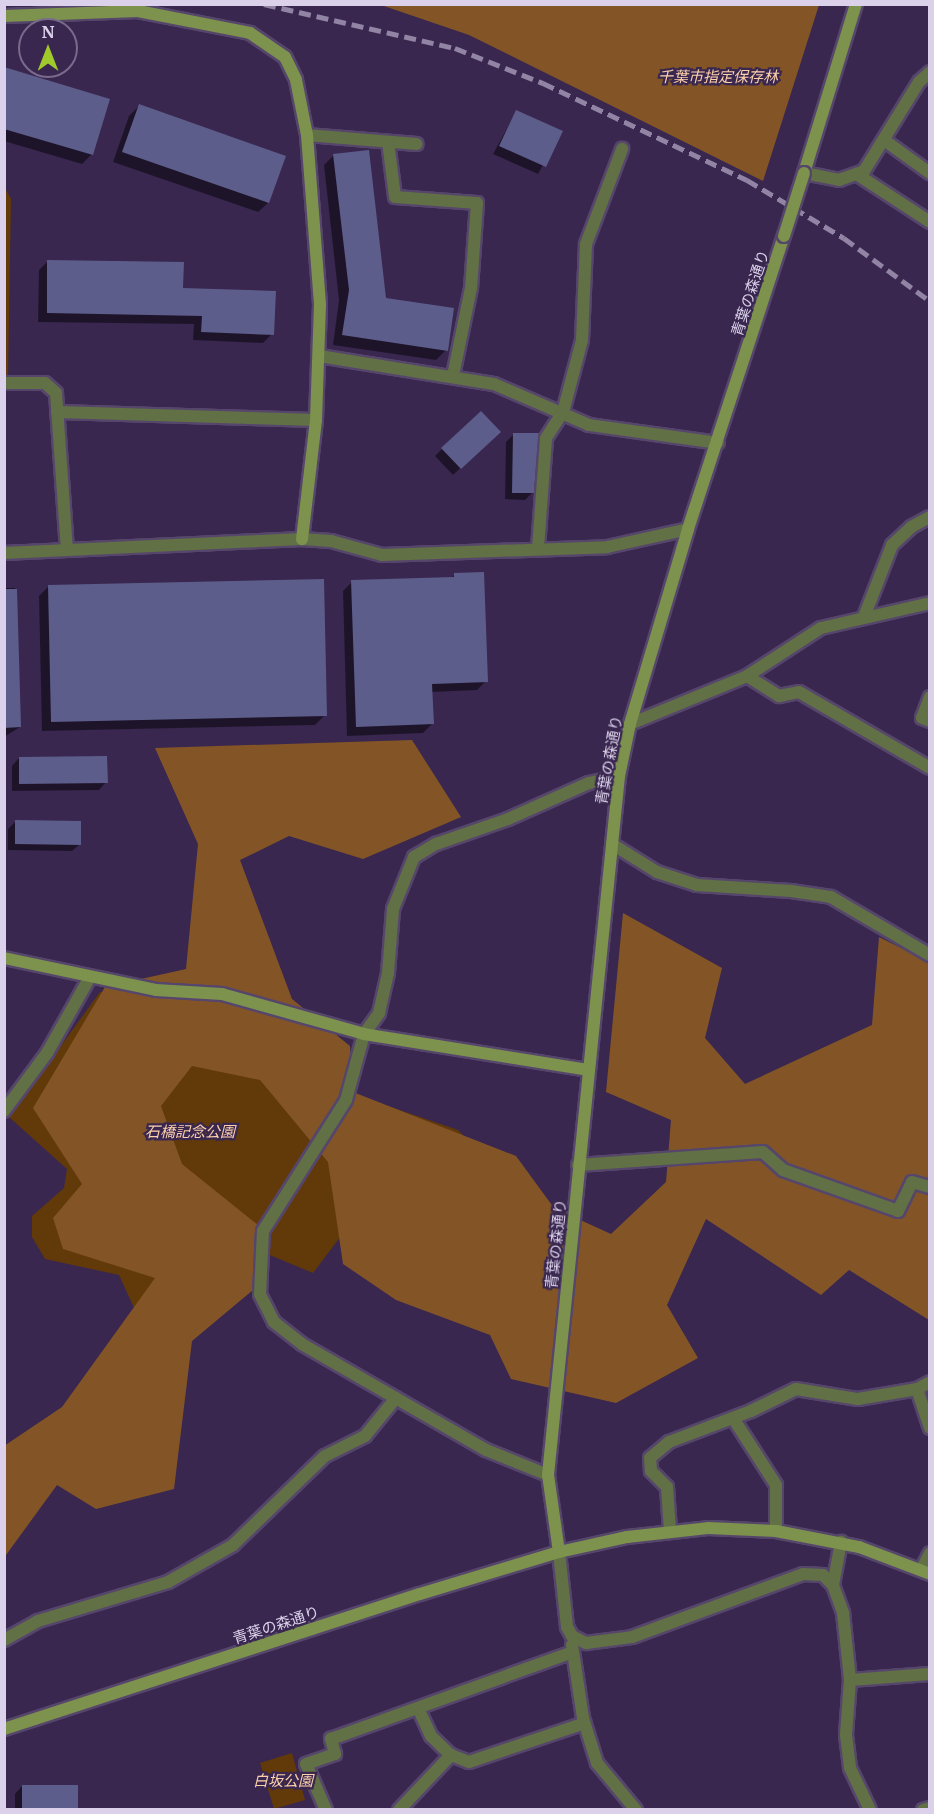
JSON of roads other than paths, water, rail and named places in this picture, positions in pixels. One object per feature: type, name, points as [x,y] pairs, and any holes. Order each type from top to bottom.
[{"type":"street","name":"青葉の森通り","points":[[558,1552],[548,1475],[619,776],[630,724],[688,530],[718,443],[856,4]]},
{"type":"street","points":[[4,16],[138,11],[250,33],[285,57],[296,80],[307,135],[320,304],[316,420],[302,538]]},
{"type":"street","points":[[804,173],[839,180],[858,175],[871,164],[919,82],[930,72]]},
{"type":"street","points":[[307,135],[417,144]]},
{"type":"street","points":[[884,140],[930,173]]},
{"type":"street","points":[[388,141],[395,197],[477,203],[471,288],[453,376]]},
{"type":"street","points":[[538,548],[546,438],[563,412],[582,340],[586,244],[622,149]]},
{"type":"street","points":[[858,175],[930,222]]},
{"type":"street","points":[[319,356],[494,384],[589,425],[718,443]]},
{"type":"street","points":[[4,382],[45,383],[56,393],[66,550]]},
{"type":"street","points":[[57,412],[316,420]]},
{"type":"street","points":[[864,617],[892,545],[911,527],[930,517]]},
{"type":"street","points":[[4,553],[302,538],[331,541],[382,555],[630,544],[688,530]]},
{"type":"street","points":[[630,724],[747,676],[821,628],[930,603]]},
{"type":"street","points":[[747,676],[779,696],[799,692],[930,768]]},
{"type":"street","points":[[930,697],[921,717],[930,721]]},
{"type":"street","points":[[548,1475],[486,1450],[302,1344],[274,1322],[260,1294],[263,1231],[346,1100],[364,1034],[379,1013],[388,973],[393,909],[414,857],[436,844],[508,819],[589,783],[619,776]]},
{"type":"street","points":[[612,844],[657,872],[697,885],[791,891],[831,897],[930,955]]},
{"type":"street","points":[[4,958],[156,990],[222,994],[364,1034],[588,1070]]},
{"type":"street","points":[[4,1111],[47,1053],[90,977]]},
{"type":"street","points":[[579,1165],[763,1152],[783,1170],[898,1211],[912,1182],[930,1187]]},
{"type":"street","points":[[670,1532],[667,1487],[651,1471],[650,1458],[669,1442],[733,1418],[796,1389],[858,1399],[917,1389],[930,1382]]},
{"type":"street","points":[[917,1389],[930,1428]]},
{"type":"street","points":[[4,1640],[38,1621],[168,1582],[233,1545],[325,1456],[365,1436],[396,1398]]},
{"type":"street","points":[[733,1418],[776,1485],[776,1531]]},
{"type":"street","name":"青葉の森通り","points":[[4,1729],[558,1552],[670,1532],[776,1531],[841,1542],[925,1572]]},
{"type":"street","points":[[833,1586],[841,1542]]},
{"type":"street","points":[[558,1552],[585,1723],[597,1763],[636,1809]]},
{"type":"street","points":[[925,1572],[930,1553]]},
{"type":"street","points":[[572,1636],[586,1643],[633,1637],[803,1574],[823,1575],[833,1586],[843,1613],[850,1680],[846,1735],[850,1768],[870,1809]]},
{"type":"street","points":[[322,1808],[306,1764],[335,1754],[331,1739],[572,1652]]},
{"type":"street","points":[[850,1680],[930,1674]]},
{"type":"street","points":[[418,1708],[431,1736],[451,1755],[469,1762],[585,1723]]},
{"type":"street","points":[[399,1809],[451,1755]]},
{"type":"street","points":[[923,1809],[930,1808]]},
{"type":"railway","points":[[264,4],[455,48],[543,83],[747,180],[844,238],[930,301]]},
{"type":"park label","name":"千葉市指定保存林","points":[[718,77]]},
{"type":"park label","name":"石橋記念公園","points":[[190,1132]]},
{"type":"park label","name":"白坂公園","points":[[283,1781]]}]
